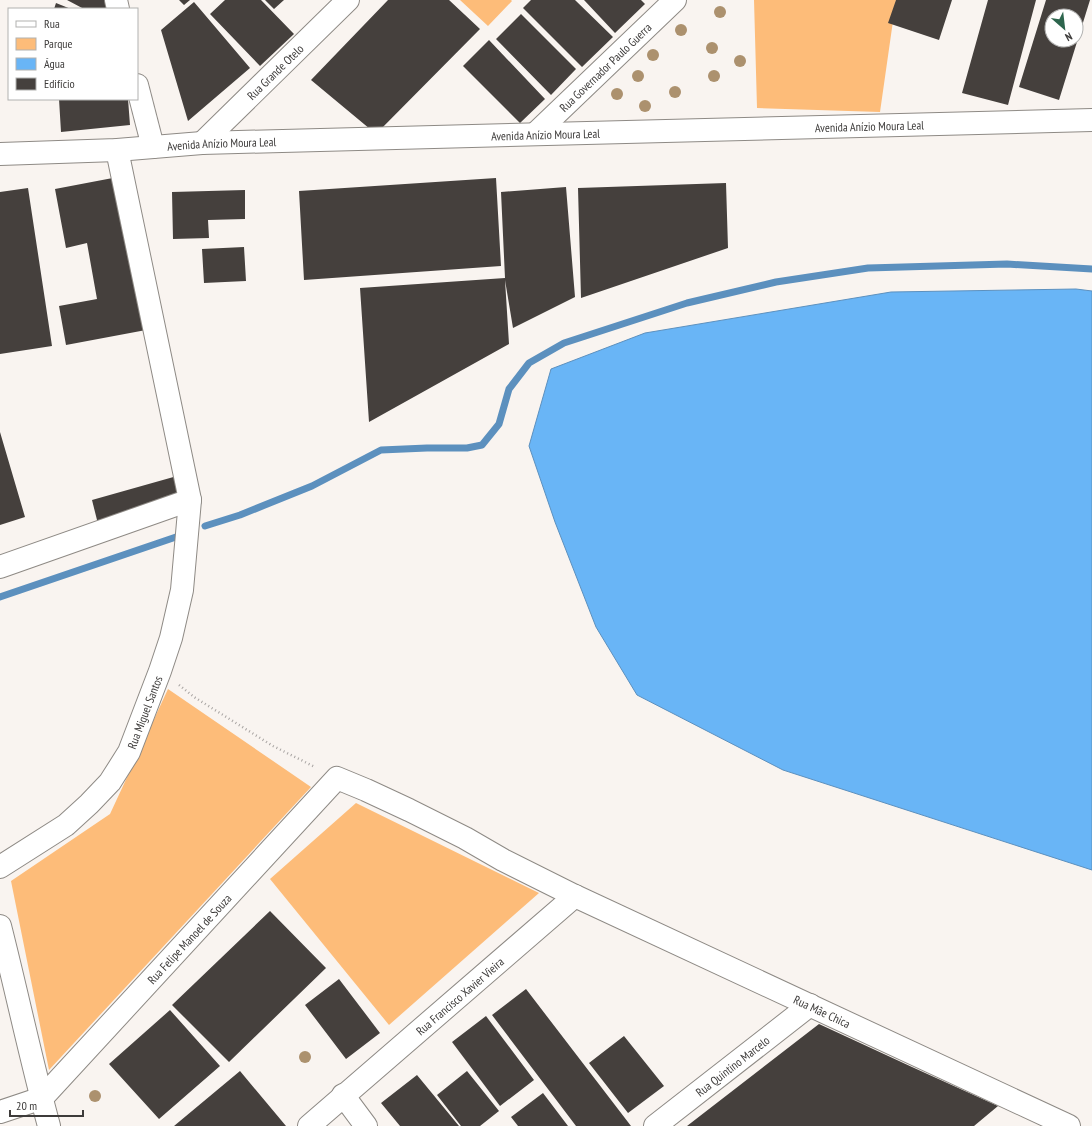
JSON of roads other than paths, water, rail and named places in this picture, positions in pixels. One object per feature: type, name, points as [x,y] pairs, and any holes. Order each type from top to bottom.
[{"type":"street","name":"Rua Grande Otelo","points":[[202,143],[348,0]]},
{"type":"street","name":"Rua Governador Paulo Guerra","points":[[535,134],[674,0]]},
{"type":"street","points":[[138,89],[153,147]]},
{"type":"street","name":"Avenida Anízio Moura Leal","points":[[0,154],[117,150],[202,143],[1092,120]]},
{"type":"street","name":"Rua Miguel Santos","points":[[0,867],[66,825],[110,782],[130,752],[172,638],[182,590],[190,500],[117,150]]},
{"type":"street","points":[[0,567],[190,500]]},
{"type":"street","name":"Rua Mãe Chica","points":[[336,778],[409,810],[575,896],[810,1005],[1054,1123]]},
{"type":"street","name":"Rua Felipe Manoel de Souza","points":[[42,1098],[336,778]]},
{"type":"street","name":"Rua Francisco Xavier Vieira","points":[[309,1126],[575,896]]},
{"type":"street","points":[[0,926],[49,1126]]},
{"type":"street","name":"Rua Quintino Marcelo","points":[[655,1126],[810,1005]]},
{"type":"street","points":[[343,1096],[366,1126]]},
{"type":"street","points":[[0,1112],[42,1098]]},
{"type":"water","points":[[1076,289],[1092,291],[1092,870],[783,770],[637,695],[596,627],[555,522],[529,446],[551,369],[645,333],[891,292]]},
{"type":"waterway","points":[[205,526],[240,515],[312,486],[381,450],[467,448],[482,445],[499,424],[509,389],[529,363],[564,343],[687,303],[776,282],[868,268],[1007,264],[1092,269]]},
{"type":"waterway","points":[[0,597],[176,537]]}]
